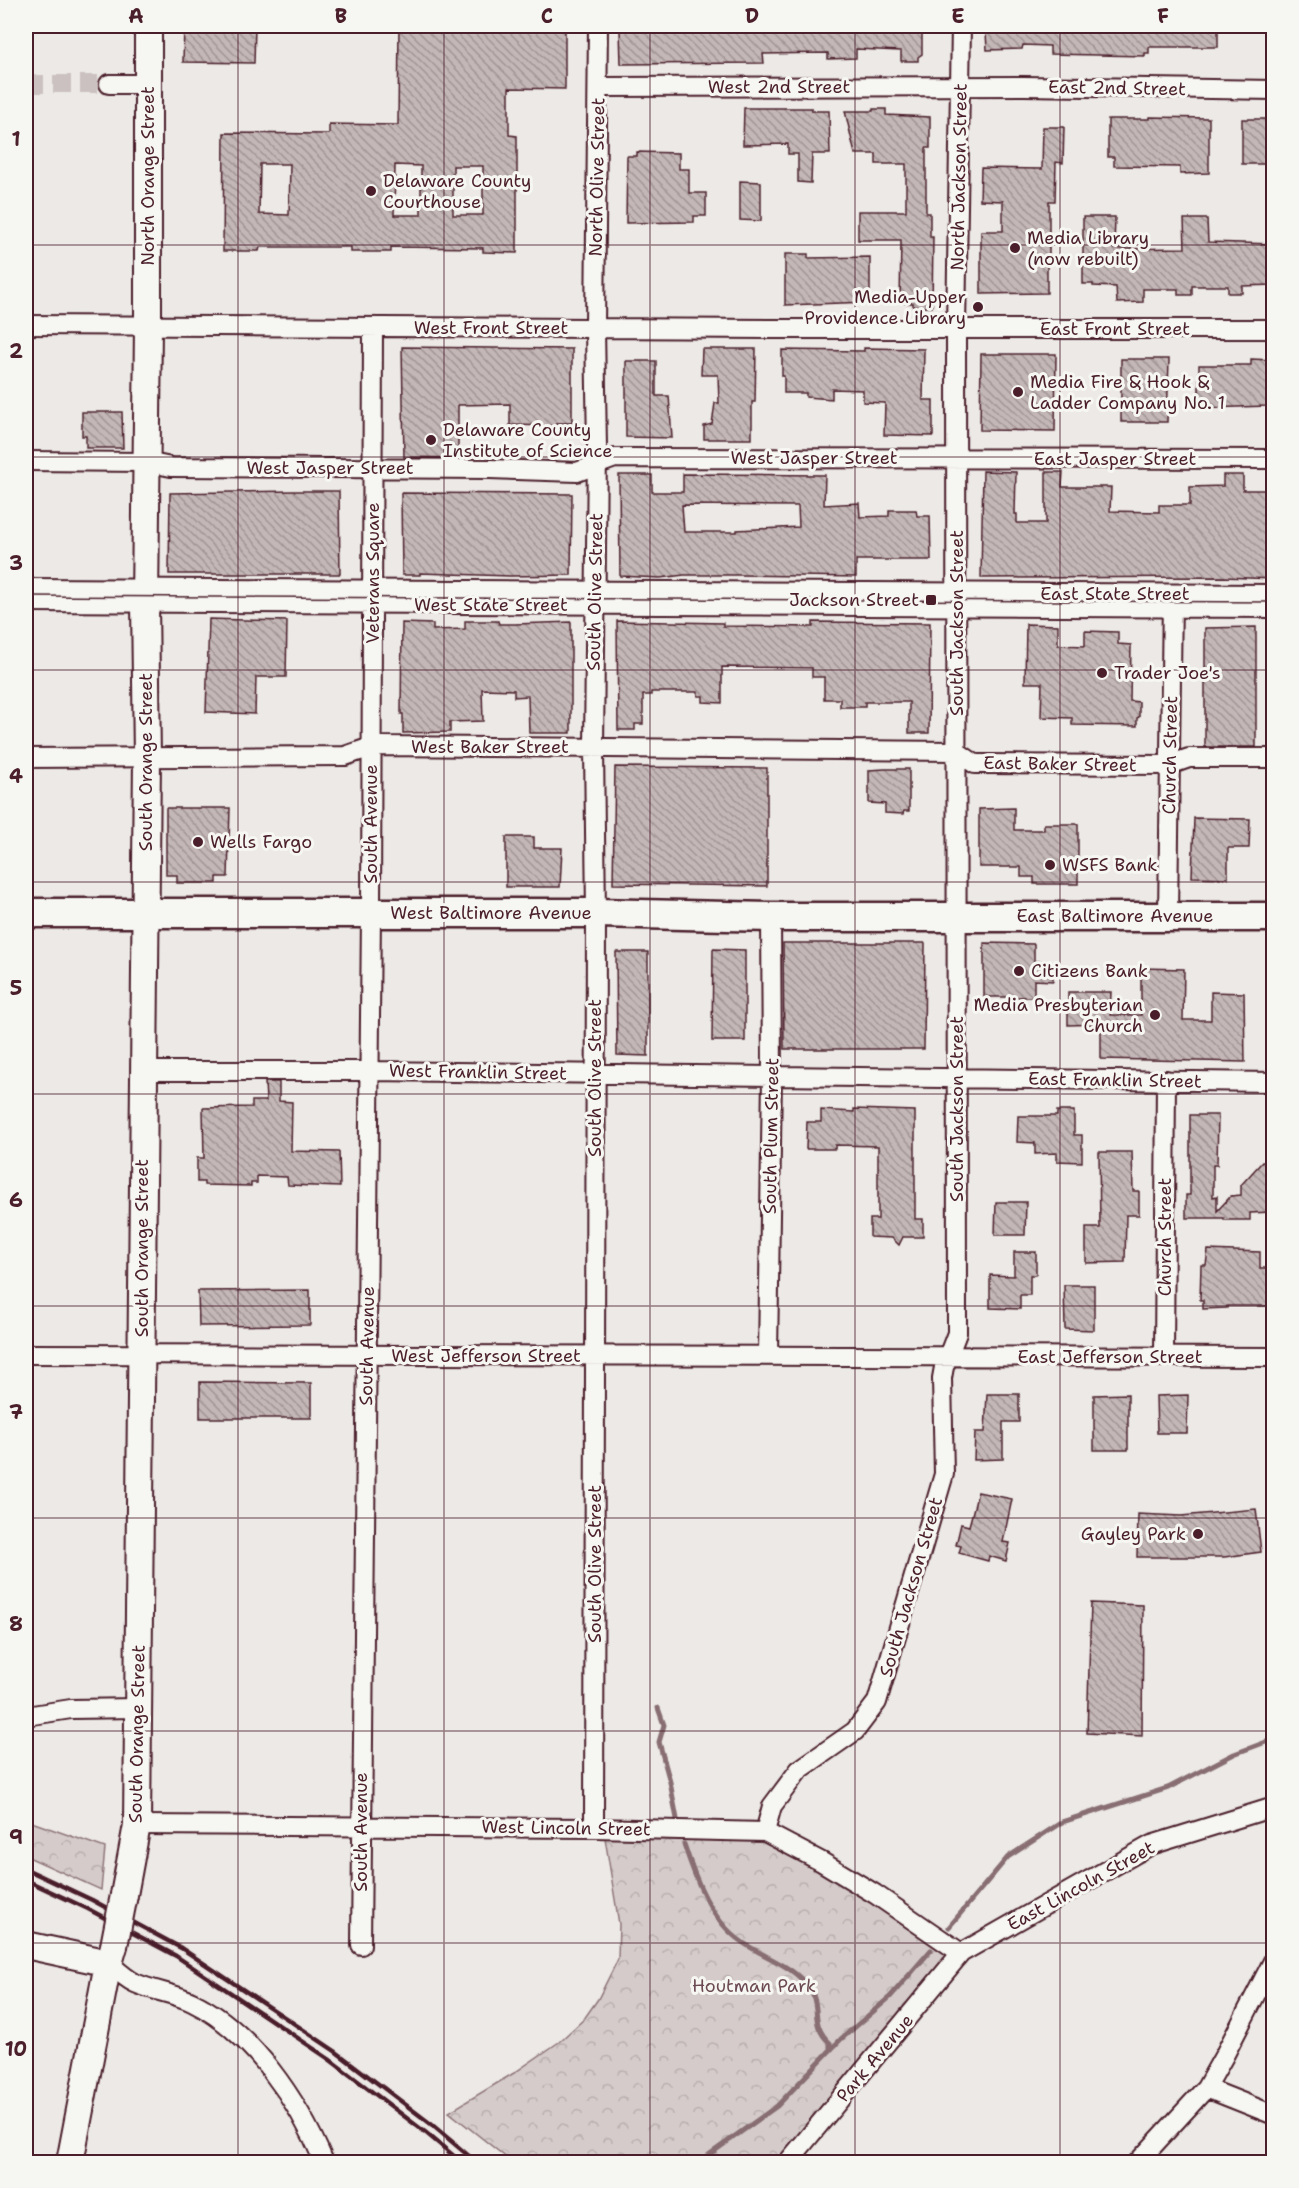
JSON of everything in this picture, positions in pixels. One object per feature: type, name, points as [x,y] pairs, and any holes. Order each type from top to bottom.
[{"type":"main road","name":"North Orange Street","points":[[148,26],[148,327]]},
{"type":"main road","name":"South Orange Street","points":[[70,2163],[137,1826],[147,758],[145,596],[148,327]]},
{"type":"main road","name":"West Baltimore Avenue","points":[[26,913],[596,913],[771,917],[957,915]]},
{"type":"main road","name":"East Baltimore Avenue","points":[[957,915],[1274,917]]},
{"type":"main road","points":[[26,1945],[111,1954]]},
{"type":"street","name":"North Olive Street","points":[[595,328],[598,26]]},
{"type":"street","name":"North Jackson Street","points":[[956,328],[962,26]]},
{"type":"street","points":[[109,84],[147,84]]},
{"type":"street","name":"East 2nd Street","points":[[960,88],[1024,86],[1274,90]]},
{"type":"street","name":"West 2nd Street","points":[[598,87],[960,88]]},
{"type":"street","name":"West Front Street","points":[[26,325],[373,328],[956,328]]},
{"type":"street","name":"Veterans Square","points":[[371,747],[373,328]]},
{"type":"street","name":"South Olive Street","points":[[594,1828],[596,913],[594,748],[597,464],[595,328]]},
{"type":"street","name":"East Front Street","points":[[956,328],[1274,329]]},
{"type":"street","name":"South Jackson Street","points":[[765,1832],[772,1806],[799,1770],[855,1731],[877,1702],[944,1474],[942,1378],[947,1356],[957,1333],[956,328]]},
{"type":"street","name":"West Jasper Street","points":[[26,461],[146,462],[171,467],[577,472],[615,458],[957,459]]},
{"type":"street","name":"East Jasper Street","points":[[957,459],[1274,459]]},
{"type":"street","name":"West State Street","points":[[26,588],[145,596]]},
{"type":"street","name":"East State Street","points":[[1172,601],[1274,594]]},
{"type":"street","name":"West State Street","points":[[26,602],[145,596],[956,600]]},
{"type":"street","name":"East State Street","points":[[956,600],[1172,601],[1274,608]]},
{"type":"street","name":"Church Street","points":[[1168,916],[1172,601]]},
{"type":"street","name":"West Baker Street","points":[[26,758],[345,756],[371,747],[956,751]]},
{"type":"street","name":"South Avenue","points":[[361,1945],[371,747]]},
{"type":"street","name":"East Baker Street","points":[[956,751],[975,764],[1169,765],[1189,758],[1274,758]]},
{"type":"street","name":"South Plum Street","points":[[768,1356],[772,1076],[771,917]]},
{"type":"street","name":"West Franklin Street","points":[[143,1071],[370,1071],[957,1078]]},
{"type":"street","name":"East Franklin Street","points":[[957,1078],[1274,1082]]},
{"type":"street","name":"Church Street","points":[[1164,1357],[1166,1080]]},
{"type":"street","name":"West Jefferson Street","points":[[26,1354],[947,1356]]},
{"type":"street","name":"East Jefferson Street","points":[[947,1356],[1274,1357]]},
{"type":"street","points":[[26,1716],[71,1709],[137,1708]]},
{"type":"street","name":"East Lincoln Street","points":[[961,1953],[1151,1845],[1274,1807]]},
{"type":"street","name":"West Lincoln Street","points":[[137,1826],[594,1828],[765,1832],[822,1862],[875,1894],[961,1953]]},
{"type":"street","name":"Park Avenue","points":[[788,2163],[961,1953]]},
{"type":"street","points":[[111,1954],[136,1983],[189,2000],[227,2024],[280,2081],[311,2131],[324,2163]]},
{"type":"street","points":[[1138,2163],[1206,2088],[1274,1959]]},
{"type":"street","points":[[1206,2088],[1274,2115]]},
{"type":"green space","points":[[26,1820],[105,1848],[101,1890],[26,1856]]},
{"type":"green space","name":"Houtman Park","points":[[765,1832],[961,1953],[788,2162],[512,2162],[449,2112],[514,2073],[559,2042],[584,2019],[598,1999],[618,1959],[619,1924],[605,1838]]},
{"type":"building","points":[[184,26],[255,26],[254,63],[183,62]]},
{"type":"building","name":"Delaware County Courthouse","points":[[399,26],[565,26],[565,89],[509,88],[509,135],[517,136],[517,253],[483,252],[483,248],[391,247],[391,252],[351,252],[351,247],[260,247],[259,251],[223,251],[224,133],[329,134],[329,124],[398,125]],"holes":[[[260,164],[290,164],[289,215],[259,214]],[[395,165],[421,166],[421,215],[394,215]],[[453,166],[483,166],[483,215],[453,215]]]},
{"type":"building","points":[[734,26],[922,26],[922,54],[918,57],[918,61],[901,61],[901,51],[856,49],[856,58],[828,59],[828,53],[763,54],[764,63],[621,64],[620,30],[734,32]]},
{"type":"building","points":[[993,26],[1218,26],[1218,47],[1149,47],[1149,53],[1145,53],[1145,56],[1050,54],[1050,46],[1023,45],[1022,49],[987,50],[986,32],[993,32]]},
{"type":"building","points":[[744,108],[812,108],[812,111],[829,111],[830,154],[812,154],[811,183],[798,182],[798,154],[788,154],[788,144],[743,145]]},
{"type":"building","points":[[873,109],[886,109],[886,115],[930,117],[930,148],[926,148],[926,213],[930,213],[930,237],[933,237],[932,307],[913,307],[913,303],[900,303],[901,240],[858,240],[858,211],[906,211],[906,164],[876,164],[876,154],[855,154],[845,111],[873,111]]},
{"type":"building","points":[[1149,117],[1209,118],[1209,173],[1180,174],[1180,167],[1114,166],[1114,157],[1108,157],[1108,119],[1149,119]]},
{"type":"building","points":[[1242,119],[1270,119],[1270,164],[1242,164]]},
{"type":"building","points":[[1043,127],[1064,127],[1063,163],[1056,162],[1055,201],[1049,201],[1047,293],[981,294],[981,231],[1003,231],[1003,201],[980,200],[981,168],[1042,169]]},
{"type":"building","points":[[637,152],[679,153],[679,169],[689,169],[689,193],[706,193],[706,216],[694,216],[694,222],[626,223],[627,156],[637,156]]},
{"type":"building","points":[[740,181],[761,182],[761,221],[740,220]]},
{"type":"building","points":[[1083,217],[1115,217],[1114,249],[1185,248],[1184,219],[1207,219],[1208,242],[1274,244],[1273,285],[1242,286],[1242,293],[1228,293],[1228,286],[1192,286],[1192,295],[1178,295],[1178,289],[1143,289],[1143,302],[1117,303],[1116,287],[1083,284]]},
{"type":"building","points":[[785,254],[808,254],[808,258],[870,257],[870,302],[785,305]]},
{"type":"building","points":[[402,347],[572,349],[572,423],[556,423],[556,426],[510,425],[510,404],[458,405],[458,458],[404,457]]},
{"type":"building","points":[[864,348],[924,349],[923,400],[933,400],[933,436],[884,435],[885,403],[863,402],[863,390],[832,389],[832,399],[806,397],[806,393],[784,393],[782,350],[864,351]]},
{"type":"building","points":[[702,349],[756,349],[752,439],[704,439],[704,426],[712,424],[715,403],[719,403],[718,375],[701,375]]},
{"type":"building","name":"Media Fire & Hook & Ladder Company No. 1","points":[[981,354],[1056,354],[1055,431],[980,430]]},
{"type":"building","points":[[1121,359],[1169,359],[1167,422],[1121,422]]},
{"type":"building","points":[[1251,359],[1273,360],[1273,389],[1269,389],[1267,406],[1208,408],[1208,400],[1199,400],[1199,365],[1251,365]]},
{"type":"building","points":[[626,361],[656,361],[656,396],[669,396],[672,438],[626,437]]},
{"type":"building","points":[[82,412],[122,412],[123,448],[86,448],[86,436],[82,436]]},
{"type":"building","points":[[983,471],[1016,472],[1015,514],[1017,514],[1017,523],[1046,523],[1046,472],[1063,472],[1062,487],[1111,487],[1110,511],[1159,512],[1159,505],[1190,505],[1190,487],[1223,486],[1223,475],[1243,475],[1243,490],[1274,490],[1274,579],[1223,577],[981,578]]},
{"type":"building","points":[[683,474],[825,475],[824,505],[859,503],[860,517],[889,516],[889,510],[916,510],[917,516],[930,516],[931,560],[856,560],[856,577],[684,575],[660,578],[620,576],[619,475],[652,475],[652,492],[683,492]],"holes":[[[682,505],[798,506],[799,527],[737,530],[737,532],[684,532]]]},
{"type":"building","points":[[339,491],[340,574],[169,574],[170,493]]},
{"type":"building","points":[[401,493],[572,494],[571,575],[510,576],[420,573],[420,575],[402,575]]},
{"type":"building","points":[[209,619],[287,621],[286,677],[256,677],[255,714],[206,712]]},
{"type":"building","points":[[465,621],[498,621],[499,624],[571,622],[571,733],[529,733],[528,696],[514,697],[514,690],[482,689],[483,721],[450,722],[450,732],[403,733],[403,714],[401,714],[402,623],[433,624],[433,630],[465,629]]},
{"type":"building","points":[[617,621],[813,627],[813,622],[930,623],[929,733],[909,733],[909,702],[865,702],[865,707],[840,707],[840,699],[824,699],[824,677],[812,677],[812,668],[722,667],[722,703],[703,702],[703,696],[698,696],[698,692],[651,692],[651,695],[643,695],[643,724],[635,724],[635,730],[618,730]]},
{"type":"building","points":[[1026,624],[1058,625],[1058,645],[1085,646],[1085,631],[1118,632],[1118,644],[1131,645],[1130,701],[1139,702],[1137,726],[1072,725],[1072,718],[1041,717],[1042,683],[1025,683]]},
{"type":"building","points":[[1256,627],[1256,747],[1205,747],[1205,628]]},
{"type":"building","points":[[615,767],[767,768],[767,886],[613,884]]},
{"type":"building","points":[[909,769],[909,811],[904,811],[903,814],[885,813],[885,804],[869,803],[869,770]]},
{"type":"building","name":"Wells Fargo","points":[[166,808],[230,808],[228,877],[217,877],[217,883],[177,883],[177,875],[166,875]]},
{"type":"building","points":[[1014,808],[1014,830],[1044,830],[1044,824],[1078,824],[1078,884],[1034,884],[1034,877],[1021,877],[1021,867],[979,867],[979,809]]},
{"type":"building","points":[[1194,818],[1250,819],[1249,848],[1228,848],[1228,878],[1192,877]]},
{"type":"building","points":[[506,837],[534,837],[534,848],[562,848],[560,887],[506,887]]},
{"type":"building","points":[[783,943],[925,943],[924,1049],[784,1049]]},
{"type":"building","name":"Citizens Bank","points":[[984,943],[1034,944],[1034,961],[1053,962],[1053,981],[1034,980],[1034,997],[984,997]]},
{"type":"building","points":[[713,949],[745,950],[745,1041],[712,1041]]},
{"type":"building","points":[[616,952],[648,952],[648,1056],[617,1055]]},
{"type":"building","name":"Media Presbyterian Church","points":[[1141,968],[1184,969],[1183,1020],[1211,1020],[1211,992],[1244,993],[1245,1062],[1101,1059],[1101,1024],[1068,1025],[1068,992],[1111,992],[1110,1015],[1141,1015]]},
{"type":"building","points":[[265,1082],[279,1082],[279,1101],[292,1102],[291,1151],[339,1152],[340,1187],[288,1185],[287,1177],[257,1176],[257,1183],[251,1183],[251,1186],[204,1185],[204,1182],[197,1182],[197,1158],[204,1158],[203,1108],[252,1107],[252,1101],[266,1101]]},
{"type":"building","points":[[854,1109],[915,1111],[915,1219],[923,1219],[923,1237],[903,1237],[899,1245],[892,1238],[870,1237],[870,1219],[878,1219],[878,1146],[835,1145],[835,1149],[806,1149],[807,1122],[821,1122],[821,1110],[854,1112]]},
{"type":"building","points":[[1057,1111],[1074,1111],[1074,1135],[1082,1135],[1082,1162],[1057,1161],[1057,1153],[1035,1154],[1035,1143],[1017,1142],[1018,1116],[1057,1116]]},
{"type":"building","points":[[1190,1115],[1218,1115],[1217,1165],[1213,1165],[1213,1197],[1217,1196],[1217,1211],[1231,1196],[1241,1195],[1241,1185],[1262,1162],[1274,1162],[1274,1204],[1271,1205],[1271,1212],[1250,1213],[1250,1220],[1186,1218],[1186,1195],[1190,1195]]},
{"type":"building","points":[[1099,1152],[1132,1152],[1133,1191],[1139,1191],[1139,1215],[1126,1215],[1125,1262],[1086,1263],[1086,1228],[1100,1228]]},
{"type":"building","points":[[996,1202],[1026,1202],[1025,1235],[995,1235]]},
{"type":"building","points":[[1208,1250],[1260,1252],[1260,1268],[1274,1268],[1274,1306],[1227,1306],[1227,1308],[1203,1309],[1203,1300],[1200,1300],[1201,1265],[1206,1265]]},
{"type":"building","points":[[1014,1252],[1036,1252],[1036,1275],[1030,1275],[1030,1295],[1020,1295],[1020,1309],[990,1308],[990,1275],[1014,1276]]},
{"type":"building","points":[[1064,1285],[1094,1285],[1094,1330],[1065,1329]]},
{"type":"building","points":[[310,1290],[310,1325],[199,1326],[198,1291]]},
{"type":"building","points":[[200,1382],[311,1383],[311,1418],[200,1418]]},
{"type":"building","points":[[987,1394],[1019,1394],[1019,1422],[1003,1422],[1003,1459],[974,1460],[975,1432],[985,1432]]},
{"type":"building","points":[[1128,1394],[1128,1450],[1094,1450],[1094,1395]]},
{"type":"building","points":[[1188,1395],[1187,1433],[1157,1433],[1156,1396]]},
{"type":"building","points":[[978,1492],[1012,1499],[1003,1542],[1010,1543],[1006,1561],[989,1556],[988,1561],[959,1553],[961,1546],[956,1545],[961,1524],[969,1526]]},
{"type":"building","name":"Gayley Park","points":[[1256,1509],[1261,1552],[1224,1557],[1137,1557],[1138,1514],[1181,1516]]},
{"type":"building","points":[[1091,1603],[1143,1605],[1142,1736],[1087,1733]]},
{"type":"waterway","points":[[658,1708],[664,1725],[659,1742],[677,1819]]},
{"type":"waterway","points":[[949,1927],[1008,1857],[1062,1822],[1168,1788],[1234,1754],[1274,1739]]},
{"type":"waterway","points":[[684,1844],[699,1884],[721,1923],[742,1942],[795,1974],[810,1989],[818,2023],[830,2043],[830,2049]]},
{"type":"waterway","points":[[699,2162],[777,2106],[841,2039],[890,1997],[931,1950]]},
{"type":"tunnel","points":[[26,84],[109,84]]},
{"type":"tram line","points":[[26,596],[1274,602]]},
{"type":"railway","points":[[26,1869],[92,1900],[181,1948],[335,2051],[431,2124],[476,2162]]},
{"type":"railway","points":[[26,1880],[88,1909],[176,1956],[329,2059],[461,2162]]},
{"type":"place","name":"Delaware County Courthouse","points":[[371,191]]},
{"type":"place","name":"Media Library (now rebuilt)","points":[[1015,248]]},
{"type":"place","name":"Media-Upper Providence Library","points":[[978,307]]},
{"type":"place","name":"Media Fire & Hook & Ladder Company No. 1","points":[[1018,392]]},
{"type":"place","name":"Delaware County Institute of Science","points":[[431,440]]},
{"type":"place","name":"Jackson Street","points":[[931,600]]},
{"type":"place","name":"Trader Joe's","points":[[1102,673]]},
{"type":"place","name":"Wells Fargo","points":[[198,842]]},
{"type":"place","name":"WSFS Bank","points":[[1050,865]]},
{"type":"place","name":"Citizens Bank","points":[[1019,971]]},
{"type":"place","name":"Media Presbyterian Church","points":[[1155,1015]]},
{"type":"place","name":"Gayley Park","points":[[1198,1534]]}]
